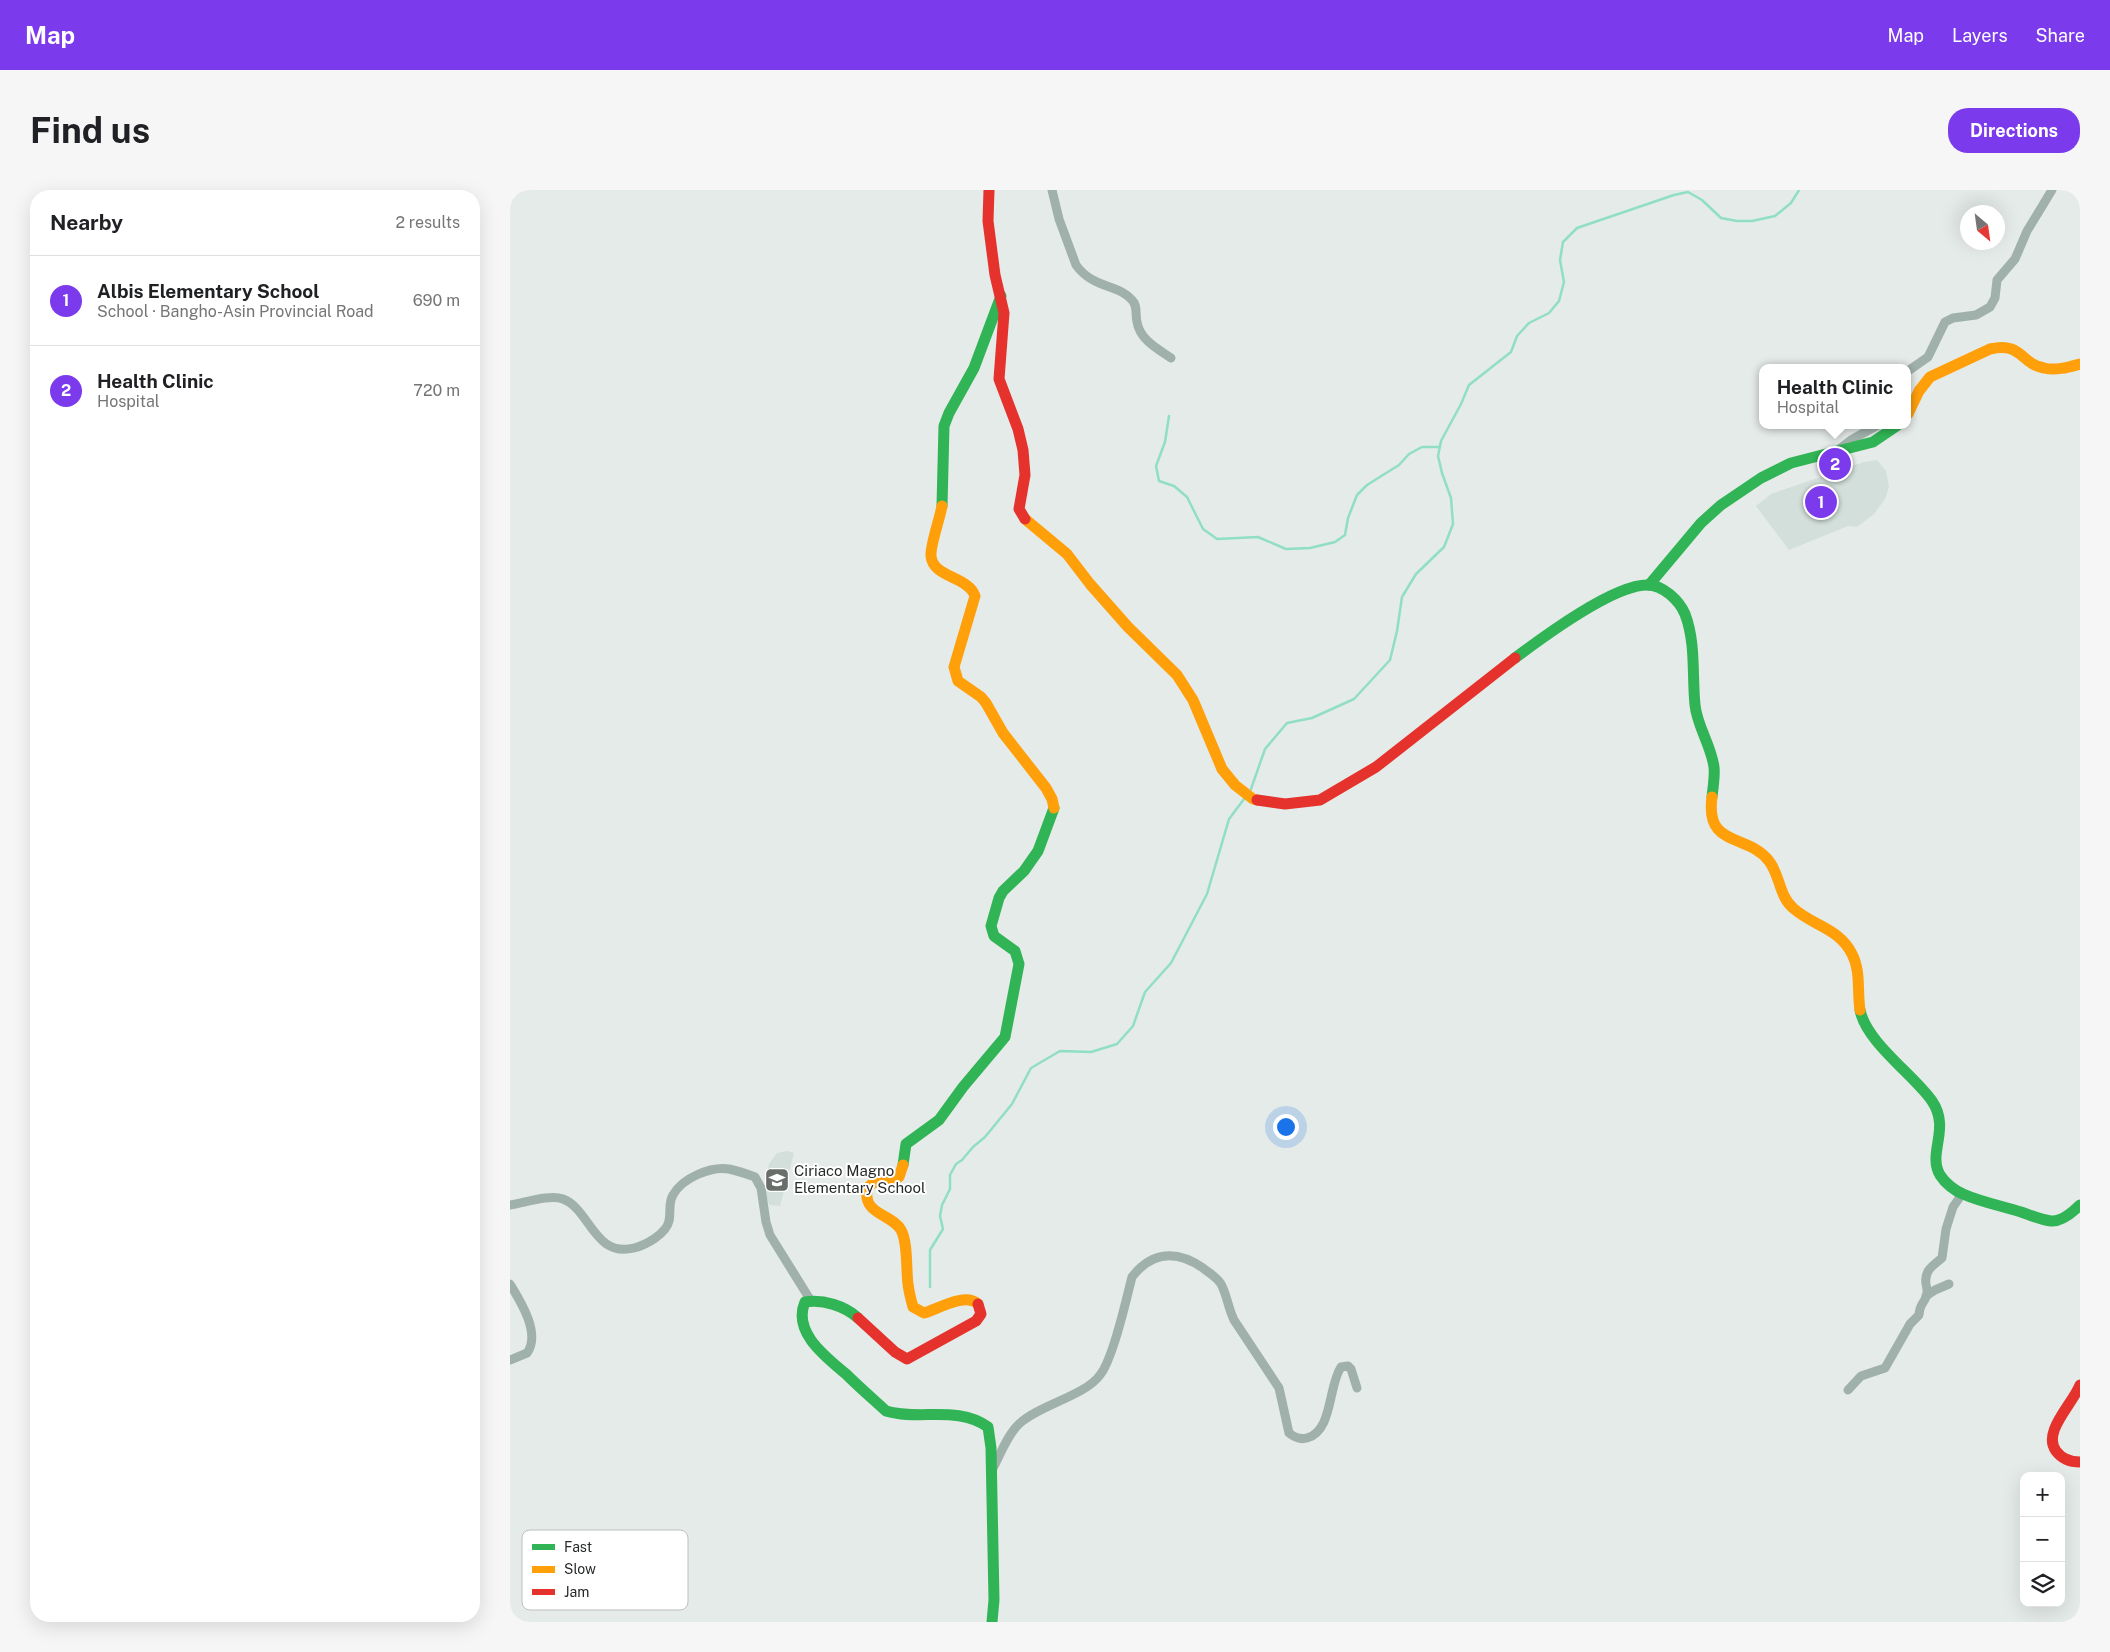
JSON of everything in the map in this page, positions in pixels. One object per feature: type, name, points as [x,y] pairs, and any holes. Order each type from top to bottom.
[{"type":"street","points":[[989,190],[989,230],[995,275],[1001,296],[1004,330],[1000,352],[999,379],[1018,429],[1023,450],[1025,475],[1019,509],[1022,516],[1067,554],[1090,584],[1128,627],[1177,675],[1193,700],[1222,769],[1235,785],[1253,799],[1285,804],[1320,800],[1376,767],[1526,649],[1566,621],[1628,589],[1648,585],[1658,588],[1674,598],[1685,614],[1692,648],[1695,706],[1714,768],[1712,822],[1718,831],[1726,837],[1762,854],[1769,861],[1777,875],[1787,902],[1794,910],[1831,928],[1843,938],[1854,955],[1858,969],[1859,1009],[1864,1024],[1892,1058],[1932,1100],[1938,1112],[1941,1123],[1936,1161],[1937,1170],[1950,1187],[1962,1194],[2051,1222],[2061,1220],[2080,1205]]},
{"type":"street","points":[[1052,190],[1059,219],[1076,265],[1086,278],[1127,295],[1136,306],[1136,322],[1144,338],[1172,358]]},
{"type":"street","points":[[1911,369],[1928,357],[1946,322],[1953,318],[1976,315],[1990,307],[1995,298],[1997,280],[2015,259],[2027,231],[2052,190]]},
{"type":"street","points":[[992,1622],[994,1600],[990,1433],[984,1422],[978,1419],[957,1416],[896,1414],[886,1411],[818,1349],[809,1337],[801,1315],[805,1302],[811,1300],[847,1309],[860,1318],[903,1359],[918,1354],[976,1321],[982,1314],[978,1302],[973,1299],[963,1300],[924,1312],[913,1307],[908,1287],[904,1238],[901,1229],[872,1208],[866,1198],[867,1188],[870,1183],[899,1177],[904,1165],[904,1148],[908,1142],[934,1125],[1005,1037],[1019,964],[1015,951],[994,936],[991,926],[999,898],[1004,890],[1024,871],[1038,851],[1054,809],[1052,799],[1046,788],[1003,733],[986,703],[981,697],[958,681],[954,673],[954,667],[976,596],[973,590],[966,584],[937,568],[931,556],[942,508],[944,426],[949,413],[974,368],[1001,296]]},
{"type":"street","points":[[1911,408],[1919,391],[1930,377],[1948,367],[1995,348],[2011,347],[2029,361],[2044,368],[2059,369],[2080,364]]},
{"type":"street","points":[[1834,453],[1851,440],[1871,429]]},
{"type":"street","points":[[1648,585],[1701,523],[1721,505],[1784,465],[1873,442],[1892,429]]},
{"type":"street","points":[[510,1205],[556,1197],[564,1199],[572,1204],[598,1237],[612,1247],[622,1249],[634,1248],[665,1230],[669,1223],[672,1196],[676,1190],[689,1180],[702,1173],[716,1169],[728,1169],[750,1175],[759,1182],[770,1235],[811,1300]]},
{"type":"street","points":[[1926,1296],[1925,1275],[1932,1265],[1942,1258],[1946,1229],[1953,1207],[1962,1194]]},
{"type":"street","points":[[990,1474],[1014,1429],[1020,1423],[1034,1413],[1091,1384],[1101,1375],[1109,1355],[1132,1278],[1138,1269],[1155,1258],[1166,1255],[1174,1255],[1196,1264],[1216,1277],[1221,1284],[1234,1320],[1279,1388],[1289,1433],[1294,1437],[1304,1439],[1313,1436],[1320,1428],[1327,1413],[1337,1373],[1341,1367],[1348,1366],[1351,1369],[1357,1388]]},
{"type":"street","points":[[510,1284],[524,1310],[533,1340],[528,1354],[510,1360]]},
{"type":"street","points":[[1848,1390],[1861,1376],[1885,1368],[1910,1324],[1919,1315],[1920,1304],[1926,1296],[1949,1284]]},
{"type":"street","points":[[2080,1385],[2076,1397],[2054,1425],[2051,1436],[2053,1447],[2061,1457],[2071,1462],[2080,1462]]},
{"type":"shaded area","points":[[1877,460],[1886,471],[1889,487],[1885,499],[1874,514],[1857,527],[1848,526],[1789,550],[1756,506],[1771,494],[1864,462]]},
{"type":"shaded area","name":"Ciriaco Magno Elementary School","points":[[787,1151],[794,1153],[780,1206],[769,1205],[764,1190],[769,1164],[777,1153]]},
{"type":"waterway","points":[[1251,789],[1265,749],[1287,723],[1312,718],[1354,699],[1390,660],[1402,597],[1416,574],[1444,547],[1453,524],[1451,498],[1438,456],[1441,441],[1469,385],[1511,352],[1517,336],[1529,323],[1549,313],[1559,301],[1564,282],[1560,260],[1563,242],[1577,228],[1674,195],[1688,192],[1702,200],[1721,218],[1752,221],[1775,216],[1791,203],[1799,190]]},
{"type":"waterway","points":[[1169,416],[1165,442],[1156,466],[1159,481],[1174,486],[1187,497],[1203,529],[1217,539],[1258,537],[1286,549],[1310,548],[1335,542],[1345,535],[1348,518],[1357,495],[1367,485],[1399,465],[1409,454],[1422,447],[1440,447]]},
{"type":"waterway","points":[[930,1287],[930,1250],[943,1229],[940,1216],[942,1205],[950,1189],[950,1175],[956,1164],[985,1137],[1012,1104],[1031,1068],[1060,1051],[1091,1052],[1117,1044],[1133,1026],[1145,992],[1171,963],[1207,894],[1229,819],[1244,799]]},
{"type":"traffic: fast","points":[[942,506],[944,426],[949,413],[974,368],[1001,296]]},
{"type":"traffic: fast","points":[[1649,585],[1701,523],[1721,505],[1761,478],[1791,463],[1873,442],[1892,429]]},
{"type":"traffic: fast","points":[[1515,658],[1579,614],[1616,593],[1633,587],[1647,585],[1659,588],[1670,594],[1685,614],[1691,636],[1696,713],[1714,767],[1712,797]]},
{"type":"traffic: fast","points":[[903,1165],[906,1144],[939,1120],[963,1087],[1005,1037],[1019,964],[1015,951],[994,936],[991,926],[999,898],[1003,891],[1024,871],[1038,851],[1054,808]]},
{"type":"traffic: fast","points":[[1860,1010],[1871,1034],[1932,1101],[1939,1121],[1937,1167],[1947,1184],[1970,1197],[2039,1219],[2055,1221],[2071,1213],[2080,1205]]},
{"type":"traffic: fast","points":[[858,1318],[840,1307],[812,1301],[805,1302],[802,1313],[803,1324],[813,1343],[829,1360],[886,1411],[899,1414],[964,1417],[976,1420],[988,1427],[991,1448],[994,1600],[992,1622]]},
{"type":"traffic: slow","points":[[1911,408],[1919,391],[1930,377],[1990,349],[2009,348],[2030,362],[2049,369],[2080,364]]},
{"type":"traffic: slow","points":[[942,506],[931,551],[933,563],[944,573],[965,584],[975,596],[954,667],[958,681],[981,697],[986,703],[1003,733],[1046,788],[1054,808]]},
{"type":"traffic: slow","points":[[1025,519],[1067,554],[1090,584],[1128,627],[1177,675],[1193,700],[1222,769],[1235,785],[1257,800]]},
{"type":"traffic: slow","points":[[1712,797],[1712,813],[1715,825],[1721,832],[1760,852],[1773,867],[1788,903],[1801,914],[1833,933],[1847,945],[1857,967],[1860,1010]]},
{"type":"traffic: slow","points":[[903,1165],[899,1177],[880,1180],[871,1184],[868,1188],[867,1199],[874,1210],[892,1221],[901,1230],[906,1249],[908,1284],[913,1307],[924,1313],[959,1301],[973,1301],[978,1304]]},
{"type":"traffic: jam","points":[[989,190],[988,221],[995,275],[1004,313],[999,379],[1018,429],[1023,450],[1025,475],[1019,509],[1025,519]]},
{"type":"traffic: jam","points":[[1257,800],[1285,804],[1320,800],[1376,767],[1515,658]]},
{"type":"traffic: jam","points":[[858,1318],[895,1352],[907,1359],[976,1321],[981,1314],[978,1304]]},
{"type":"traffic: jam","points":[[2080,1385],[2055,1427],[2053,1435],[2053,1444],[2058,1454],[2070,1461],[2080,1462]]},
{"type":"place","name":"Health Clinic","points":[[1835,464]]},
{"type":"place","name":"Albis Elementary School","points":[[1821,502]]},
{"type":"place","name":"Ciriaco Magno Elementary School","points":[[777,1180]]}]
